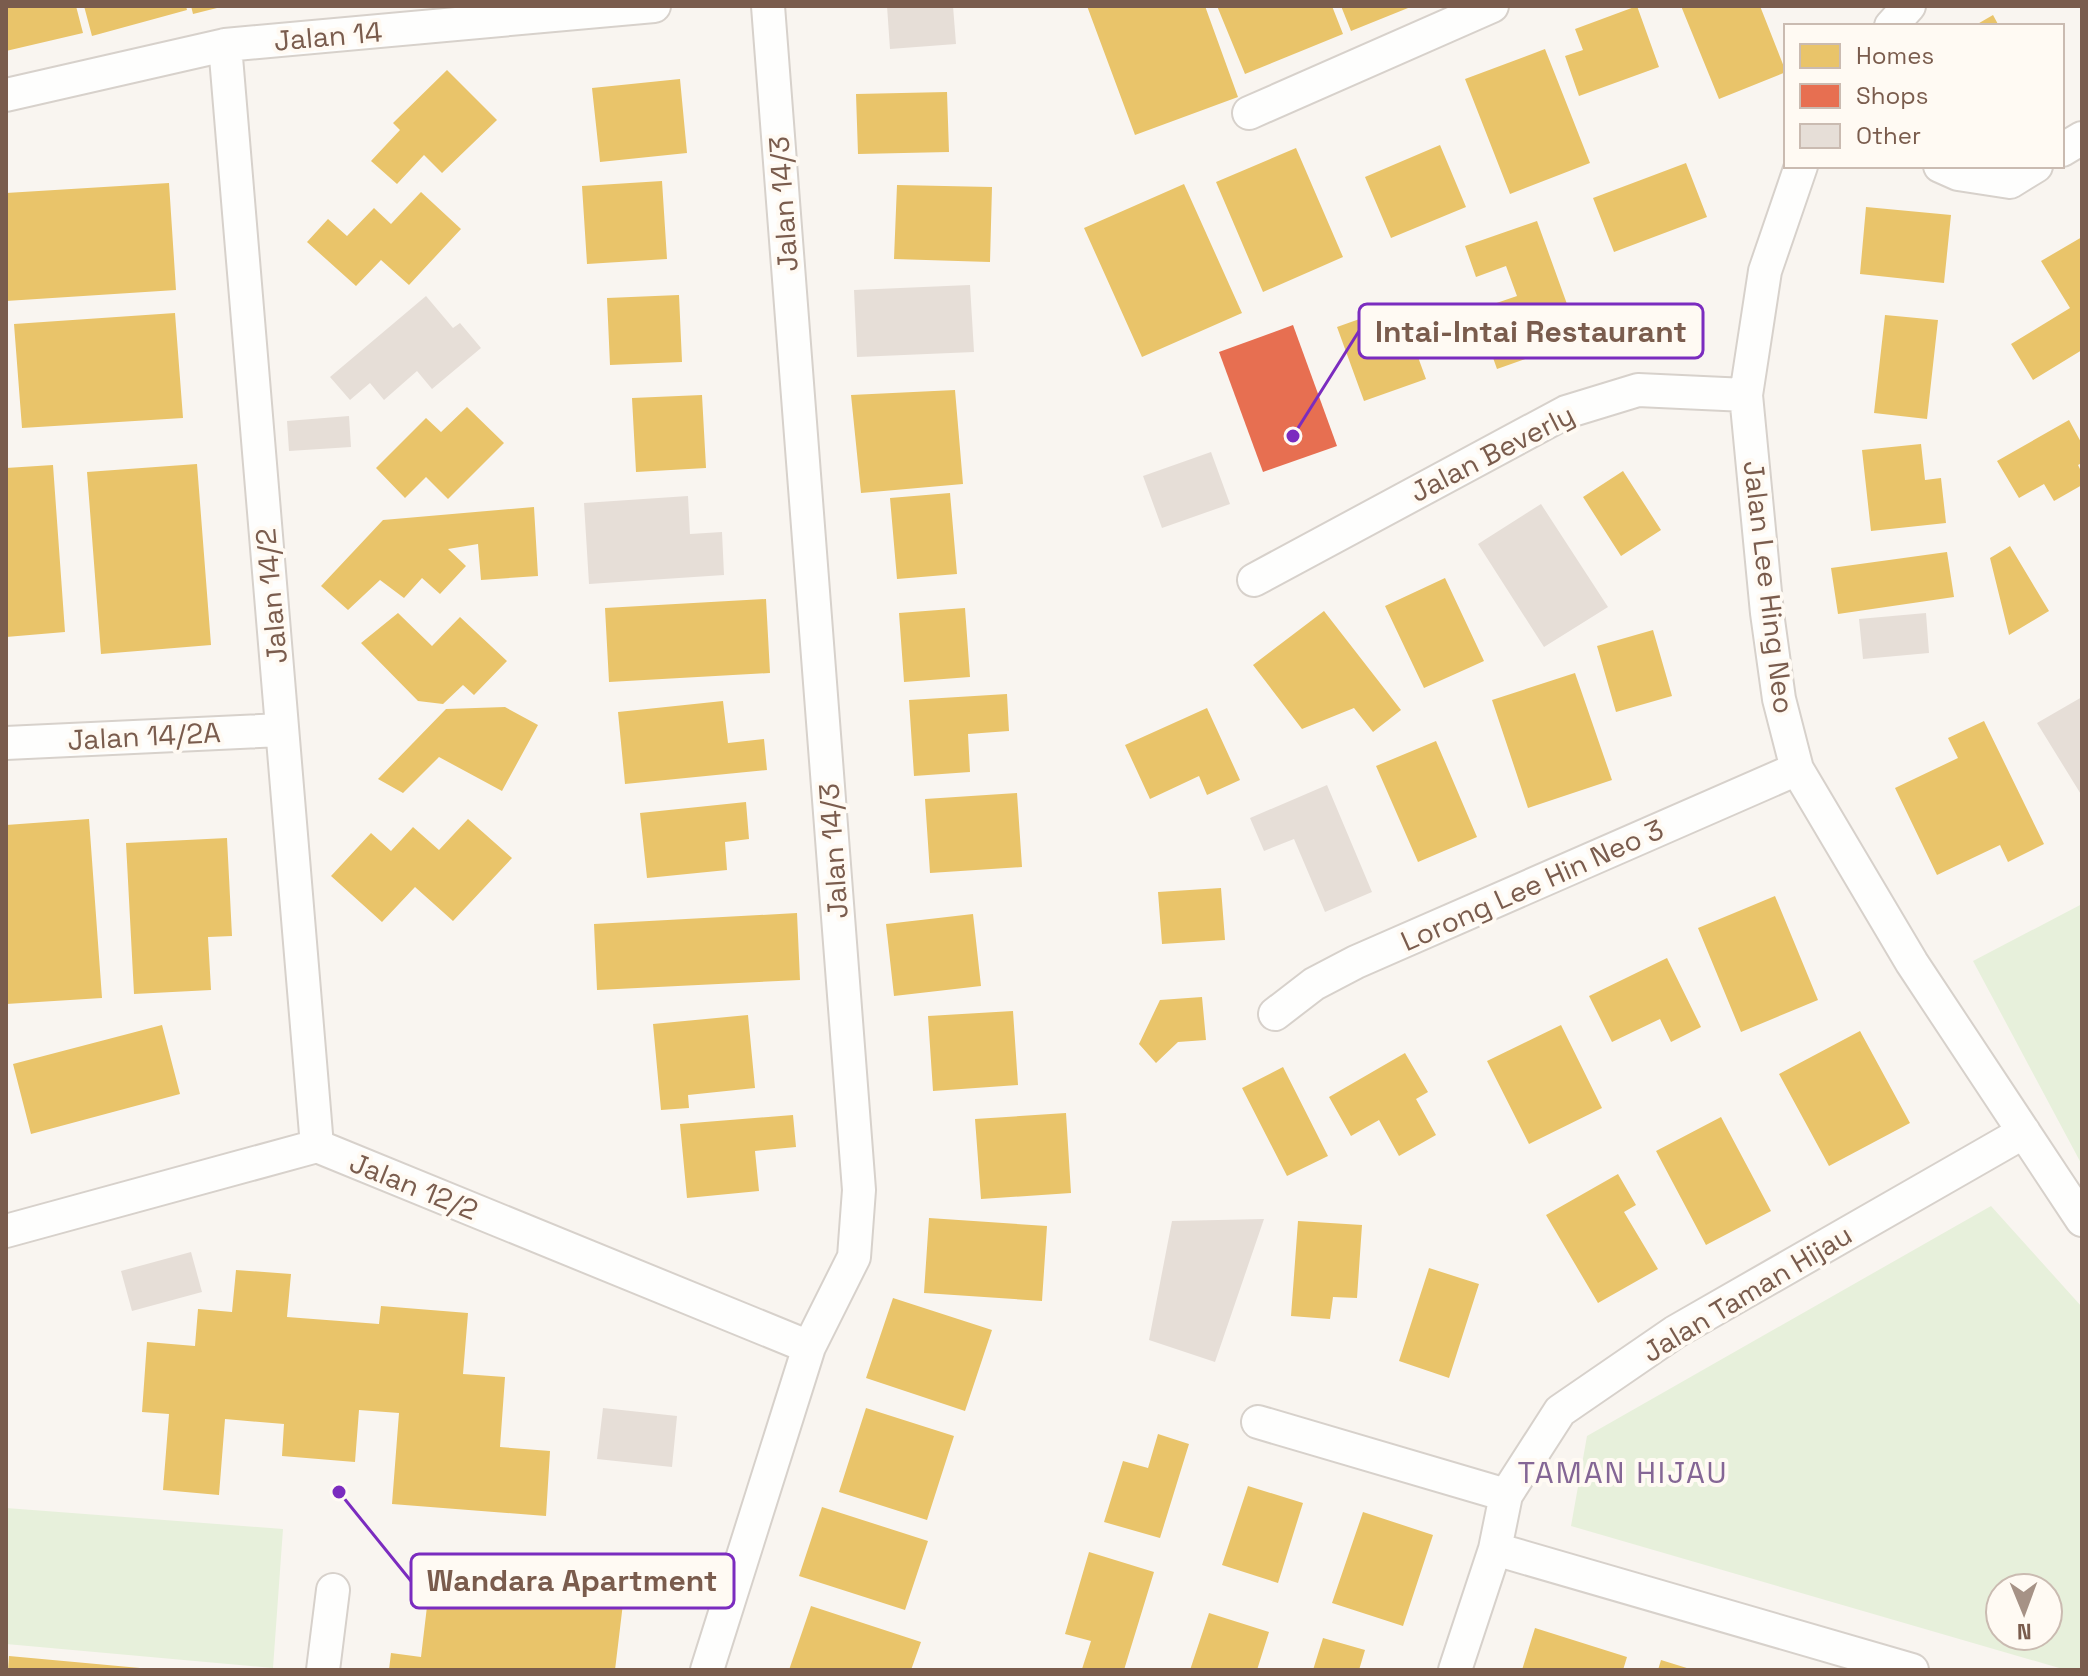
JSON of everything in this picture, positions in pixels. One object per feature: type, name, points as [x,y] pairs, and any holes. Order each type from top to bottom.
[{"type":"street","name":"Jalan 14","points":[[6,95],[225,45],[654,6]]},
{"type":"street","name":"Jalan 14/3","points":[[707,1670],[809,1347],[854,1257],[859,1190],[768,6]]},
{"type":"street","points":[[1249,113],[1492,6]]},
{"type":"street","points":[[1893,24],[1909,6]]},
{"type":"street","name":"Jalan 14/2","points":[[225,45],[317,1146]]},
{"type":"street","points":[[2064,149],[2082,138]]},
{"type":"street","name":"Jalan Lee Hing Neo","points":[[1800,168],[1765,271],[1746,395],[1767,613],[1779,699],[1797,769],[1912,963],[2082,1220]]},
{"type":"street","points":[[1944,168],[1958,174],[2010,182],[2033,168]]},
{"type":"street","name":"Jalan Beverly","points":[[1254,580],[1566,412],[1638,390],[1746,395]]},
{"type":"street","name":"Jalan 14/2A","points":[[6,743],[282,730]]},
{"type":"street","name":"Lorong Lee Hin Neo 3","points":[[1275,1014],[1314,984],[1356,962],[1797,769]]},
{"type":"street","name":"Jalan Taman Hijau","points":[[1455,1670],[1495,1549],[1506,1495],[1560,1411],[1675,1332],[2024,1132]]},
{"type":"street","name":"Jalan 12/2","points":[[6,1231],[317,1146],[809,1347]]},
{"type":"street","points":[[1258,1422],[1506,1495]]},
{"type":"street","points":[[1495,1549],[1827,1659],[1912,1670]]},
{"type":"street","points":[[323,1670],[333,1590]]},
{"type":"green space","points":[[2082,904],[2082,1165],[1973,961]]},
{"type":"green space","points":[[1991,1206],[2082,1307],[2082,1670],[2066,1670],[2004,1652],[2064,1652],[2064,1572],[1984,1572],[1984,1646],[1571,1526],[1587,1436]]},
{"type":"green space","points":[[6,1508],[283,1529],[273,1668],[6,1644]]},
{"type":"building: Homes","points":[[6,6],[76,6],[83,33],[6,51]]},
{"type":"building: Homes","points":[[84,6],[186,6],[187,10],[92,36]]},
{"type":"building: Homes","points":[[191,6],[221,6],[221,7],[193,14]]},
{"type":"building: Homes","points":[[1087,6],[1205,6],[1238,97],[1135,135]]},
{"type":"building: Homes","points":[[1217,6],[1332,6],[1343,34],[1245,74]]},
{"type":"building: Homes","points":[[1341,6],[1413,6],[1351,31]]},
{"type":"building: Homes","points":[[1637,6],[1659,67],[1579,96],[1565,56],[1583,50],[1575,29]]},
{"type":"building: Homes","points":[[1681,6],[1760,6],[1784,73],[1719,99]]},
{"type":"building: Homes","points":[[1993,15],[1998,24],[1977,24]]},
{"type":"building: Homes","points":[[1545,49],[1590,163],[1510,194],[1465,79]]},
{"type":"building: Homes","points":[[447,70],[497,120],[442,173],[424,155],[397,184],[371,161],[400,130],[393,123]]},
{"type":"building: Homes","points":[[680,79],[687,153],[600,162],[592,88]]},
{"type":"building: Homes","points":[[947,92],[949,152],[858,154],[856,94]]},
{"type":"building: Homes","points":[[1440,145],[1466,207],[1391,238],[1365,177]]},
{"type":"building: Homes","points":[[1296,148],[1343,257],[1263,292],[1216,182]]},
{"type":"building: Homes","points":[[1686,163],[1707,217],[1614,252],[1593,198]]},
{"type":"building: Homes","points":[[662,181],[667,259],[587,264],[582,186]]},
{"type":"building: Homes","points":[[169,183],[176,290],[6,301],[6,193]]},
{"type":"building: Homes","points":[[1184,184],[1242,313],[1142,357],[1084,228]]},
{"type":"building: Homes","points":[[897,185],[992,187],[990,262],[894,259]]},
{"type":"building: Homes","points":[[421,192],[461,229],[409,285],[381,260],[356,286],[307,242],[328,219],[347,236],[374,208],[391,224]]},
{"type":"building: Homes","points":[[1866,207],[1951,215],[1944,283],[1860,274]]},
{"type":"building: Homes","points":[[1537,221],[1580,340],[1497,369],[1476,310],[1517,296],[1506,266],[1476,277],[1465,246]]},
{"type":"building: Homes","points":[[2082,237],[2082,350],[2033,380],[2011,344],[2070,308],[2041,261]]},
{"type":"building: Homes","points":[[679,295],[682,362],[610,365],[607,298]]},
{"type":"building: Homes","points":[[1399,305],[1426,379],[1364,401],[1337,327]]},
{"type":"building: Homes","points":[[175,313],[183,418],[22,428],[14,324]]},
{"type":"building: Homes","points":[[1885,315],[1938,320],[1927,419],[1874,413]]},
{"type":"building: Homes","points":[[955,390],[963,484],[861,493],[851,395]]},
{"type":"building: Homes","points":[[702,395],[706,468],[636,472],[632,398]]},
{"type":"building: Homes","points":[[467,407],[504,443],[448,499],[426,477],[405,498],[376,468],[426,418],[441,432]]},
{"type":"building: Homes","points":[[2069,420],[2082,444],[2082,463],[2078,465],[2082,485],[2054,501],[2044,484],[2019,498],[1997,461]]},
{"type":"building: Homes","points":[[1921,444],[1925,480],[1941,478],[1946,523],[1871,531],[1862,450]]},
{"type":"building: Homes","points":[[197,464],[211,645],[101,654],[87,472]]},
{"type":"building: Homes","points":[[53,465],[65,632],[6,637],[6,468]]},
{"type":"building: Homes","points":[[1623,471],[1661,530],[1621,556],[1583,497]]},
{"type":"building: Homes","points":[[950,493],[957,574],[897,579],[890,498]]},
{"type":"building: Homes","points":[[534,507],[538,576],[481,580],[478,544],[448,549],[466,566],[440,594],[422,578],[404,598],[380,580],[348,610],[321,586],[383,520]]},
{"type":"building: Homes","points":[[2010,546],[2049,611],[2009,635],[1990,558]]},
{"type":"building: Homes","points":[[1947,552],[1954,597],[1838,614],[1831,568]]},
{"type":"building: Homes","points":[[1445,578],[1484,661],[1424,688],[1385,606]]},
{"type":"building: Homes","points":[[766,599],[770,673],[609,682],[605,608]]},
{"type":"building: Homes","points":[[965,608],[970,677],[904,682],[899,613]]},
{"type":"building: Homes","points":[[1324,611],[1401,710],[1373,732],[1354,708],[1302,729],[1253,665]]},
{"type":"building: Homes","points":[[398,613],[432,646],[460,617],[507,661],[474,695],[463,685],[443,704],[418,701],[361,643]]},
{"type":"building: Homes","points":[[1653,630],[1672,696],[1616,712],[1597,646]]},
{"type":"building: Homes","points":[[1575,673],[1612,780],[1528,808],[1492,700]]},
{"type":"building: Homes","points":[[1007,694],[1009,731],[968,734],[970,772],[914,776],[909,700]]},
{"type":"building: Homes","points":[[723,701],[728,743],[764,739],[767,770],[625,784],[618,712]]},
{"type":"building: Homes","points":[[505,707],[538,725],[502,791],[439,757],[403,793],[378,779],[446,709]]},
{"type":"building: Homes","points":[[1207,708],[1240,780],[1207,795],[1199,776],[1150,799],[1125,745]]},
{"type":"building: Homes","points":[[1984,721],[2044,844],[2008,862],[2000,845],[1937,875],[1895,788],[1958,758],[1948,738]]},
{"type":"building: Homes","points":[[1436,741],[1477,837],[1418,862],[1376,766]]},
{"type":"building: Homes","points":[[1017,793],[1022,867],[930,873],[925,799]]},
{"type":"building: Homes","points":[[746,802],[749,839],[725,842],[727,870],[647,878],[640,813]]},
{"type":"building: Homes","points":[[89,819],[102,998],[6,1004],[6,825]]},
{"type":"building: Homes","points":[[468,819],[512,858],[453,921],[415,887],[382,922],[331,876],[371,833],[391,851],[413,827],[439,850]]},
{"type":"building: Homes","points":[[227,838],[232,936],[208,937],[211,990],[134,994],[126,843]]},
{"type":"building: Homes","points":[[1221,888],[1225,940],[1162,944],[1158,892]]},
{"type":"building: Homes","points":[[1775,896],[1818,1000],[1741,1032],[1698,928]]},
{"type":"building: Homes","points":[[797,913],[800,980],[597,990],[594,924]]},
{"type":"building: Homes","points":[[973,914],[981,986],[894,996],[886,924]]},
{"type":"building: Homes","points":[[1667,958],[1701,1027],[1671,1042],[1660,1019],[1612,1042],[1589,996]]},
{"type":"building: Homes","points":[[1202,997],[1206,1040],[1178,1042],[1156,1063],[1139,1044],[1160,1000]]},
{"type":"building: Homes","points":[[1013,1011],[1018,1085],[933,1091],[928,1016]]},
{"type":"building: Homes","points":[[748,1015],[755,1088],[688,1095],[689,1108],[661,1110],[653,1024]]},
{"type":"building: Homes","points":[[162,1025],[180,1094],[31,1134],[13,1064]]},
{"type":"building: Homes","points":[[1561,1025],[1602,1108],[1529,1144],[1487,1061]]},
{"type":"building: Homes","points":[[1860,1031],[1910,1123],[1829,1166],[1779,1074]]},
{"type":"building: Homes","points":[[1405,1053],[1428,1092],[1416,1099],[1436,1135],[1399,1156],[1379,1120],[1351,1136],[1329,1097]]},
{"type":"building: Homes","points":[[1283,1067],[1328,1156],[1287,1176],[1242,1088]]},
{"type":"building: Homes","points":[[1066,1113],[1071,1193],[981,1199],[975,1119]]},
{"type":"building: Homes","points":[[793,1115],[796,1147],[755,1151],[759,1191],[687,1198],[680,1124]]},
{"type":"building: Homes","points":[[1721,1117],[1771,1211],[1706,1245],[1656,1151]]},
{"type":"building: Homes","points":[[1618,1174],[1636,1205],[1624,1212],[1658,1269],[1598,1303],[1546,1215]]},
{"type":"building: Homes","points":[[929,1218],[1047,1226],[1042,1301],[924,1293]]},
{"type":"building: Homes","points":[[1298,1221],[1362,1225],[1357,1298],[1333,1297],[1330,1319],[1291,1316]]},
{"type":"building: Homes","points":[[1429,1268],[1479,1284],[1449,1378],[1399,1361]]},
{"type":"building: Homes","points":[[236,1270],[291,1274],[287,1317],[379,1324],[381,1306],[468,1313],[463,1374],[505,1377],[500,1447],[550,1451],[546,1516],[392,1504],[399,1413],[359,1410],[355,1462],[282,1456],[284,1424],[225,1419],[219,1495],[163,1490],[169,1414],[142,1412],[147,1342],[195,1346],[198,1309],[232,1312]]},
{"type":"building: Homes","points":[[893,1298],[992,1330],[965,1411],[866,1378]]},
{"type":"building: Homes","points":[[866,1408],[954,1436],[927,1520],[839,1492]]},
{"type":"building: Homes","points":[[1158,1434],[1189,1444],[1160,1538],[1104,1522],[1123,1461],[1148,1468]]},
{"type":"building: Homes","points":[[1248,1486],[1303,1503],[1278,1583],[1222,1565]]},
{"type":"building: Homes","points":[[822,1507],[928,1541],[905,1610],[799,1576]]},
{"type":"building: Homes","points":[[1363,1512],[1433,1535],[1403,1626],[1332,1603]]},
{"type":"building: Homes","points":[[1089,1552],[1154,1572],[1124,1670],[1082,1669],[1091,1641],[1065,1634]]},
{"type":"building: Homes","points":[[509,1581],[624,1595],[615,1670],[389,1670],[391,1653],[421,1657],[428,1598],[506,1607]]},
{"type":"building: Homes","points":[[811,1606],[921,1642],[911,1670],[789,1670]]},
{"type":"building: Homes","points":[[1209,1613],[1269,1632],[1257,1670],[1190,1670]]},
{"type":"building: Homes","points":[[1535,1628],[1627,1657],[1623,1670],[1522,1670]]},
{"type":"building: Homes","points":[[1323,1638],[1365,1650],[1359,1670],[1313,1670]]},
{"type":"building: Homes","points":[[9,1656],[140,1668],[140,1670],[8,1670]]},
{"type":"building: Homes","points":[[1661,1660],[1690,1669],[1690,1670],[1658,1670]]},
{"type":"building: Shops","points":[[1293,325],[1337,446],[1263,472],[1219,352]]},
{"type":"building: Other","points":[[887,6],[953,6],[956,44],[890,49]]},
{"type":"building: Other","points":[[970,285],[974,352],[857,357],[854,290]]},
{"type":"building: Other","points":[[426,296],[453,328],[460,323],[481,348],[432,389],[417,371],[384,400],[370,383],[350,400],[330,377]]},
{"type":"building: Other","points":[[349,416],[351,447],[289,451],[287,421]]},
{"type":"building: Other","points":[[1211,452],[1230,504],[1162,528],[1143,476]]},
{"type":"building: Other","points":[[688,496],[690,534],[722,532],[724,575],[589,584],[584,503]]},
{"type":"building: Other","points":[[1541,504],[1608,607],[1544,647],[1478,544]]},
{"type":"building: Other","points":[[1926,613],[1929,653],[1863,659],[1859,619]]},
{"type":"building: Other","points":[[2082,697],[2082,796],[2037,723]]},
{"type":"building: Other","points":[[1327,785],[1372,892],[1325,912],[1294,839],[1264,851],[1250,818]]},
{"type":"building: Other","points":[[1264,1219],[1215,1362],[1149,1340],[1172,1221]]},
{"type":"building: Other","points":[[191,1252],[202,1292],[132,1311],[121,1271]]},
{"type":"building: Other","points":[[603,1408],[677,1416],[672,1467],[597,1459]]},
{"type":"place","name":"Intai-Intai Restaurant","points":[[1293,436]]},
{"type":"place","name":"Wandara Apartment","points":[[339,1492]]},
{"type":"district","name":"TAMAN HIJAU","points":[[1623,1473]]}]
